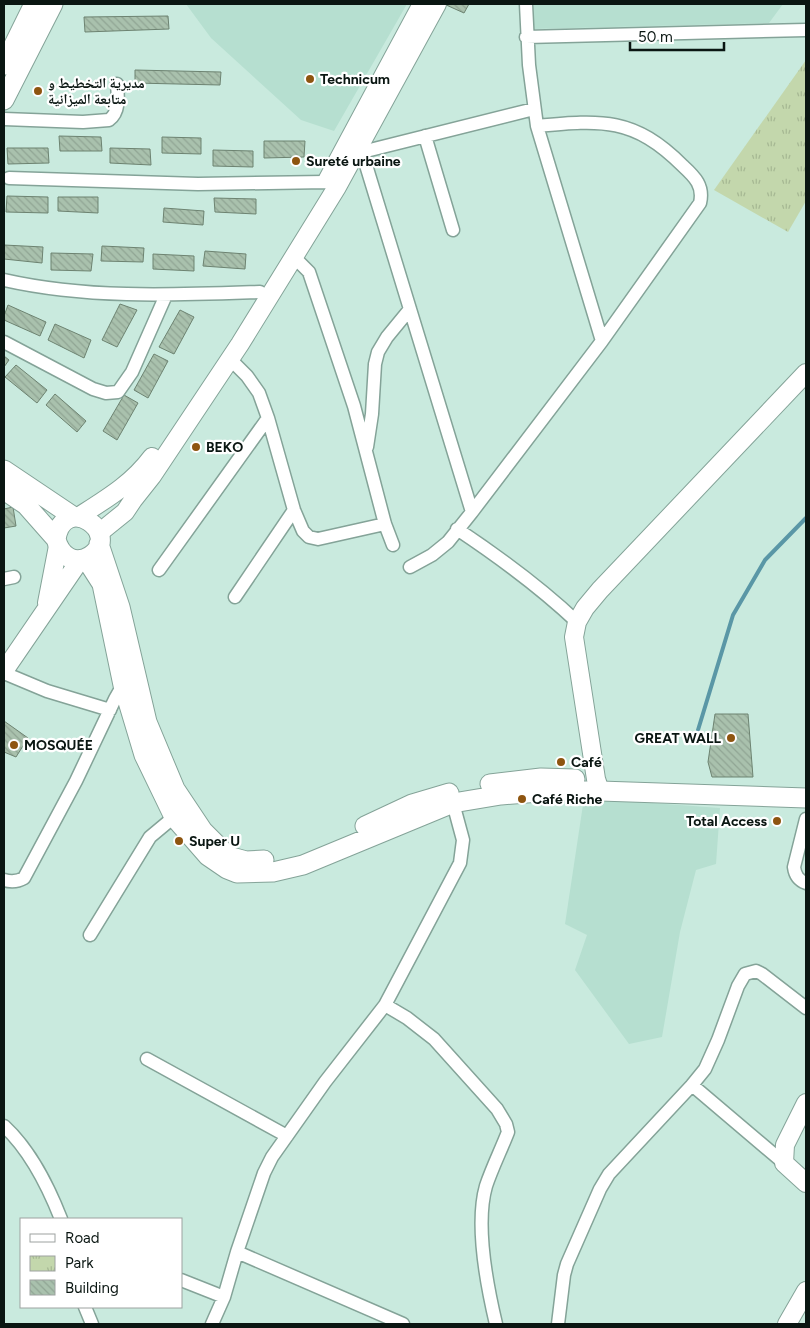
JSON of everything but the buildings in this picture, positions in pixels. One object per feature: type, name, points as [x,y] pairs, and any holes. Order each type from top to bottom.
[{"type":"main road","points":[[4,65],[34,4]]},
{"type":"main road","points":[[4,100],[53,4]]},
{"type":"main road","points":[[4,672],[46,608],[83,560],[94,553],[99,539],[125,512],[152,476],[295,258],[422,4]]},
{"type":"main road","points":[[46,608],[57,543],[57,532],[61,525],[116,493],[142,470],[173,427],[332,184],[360,151],[437,4]]},
{"type":"main road","points":[[598,785],[574,638],[577,622],[584,608],[596,593],[806,373]]},
{"type":"main road","points":[[4,470],[76,517],[88,519],[95,525],[120,607],[147,722],[174,789],[203,831],[228,856],[246,861],[293,855],[338,838],[412,804],[452,792],[495,783],[541,778],[598,785],[629,786],[806,786]]},
{"type":"main road","points":[[4,490],[26,505],[57,543],[63,554],[71,559],[83,560],[102,584],[123,686],[144,755],[174,817],[208,856],[227,869],[236,873],[273,872],[302,865],[453,803],[501,795],[598,785]]},
{"type":"main road","points":[[629,786],[806,798]]},
{"type":"main road","points":[[806,1103],[785,1145],[784,1163],[806,1184]]},
{"type":"main road","points":[[787,1324],[806,1291]]},
{"type":"street","points":[[526,4],[526,37],[537,126],[602,342]]},
{"type":"street","points":[[526,37],[806,30]]},
{"type":"street","points":[[4,119],[83,122],[109,120],[116,110],[117,84]]},
{"type":"street","points":[[472,512],[360,151],[534,109]]},
{"type":"street","points":[[410,567],[432,555],[448,542],[472,512],[602,342],[700,202],[702,195],[700,185],[694,177],[674,157],[638,133],[620,125],[600,122],[537,126]]},
{"type":"street","points":[[425,136],[453,230]]},
{"type":"street","points":[[9,178],[198,184],[332,184]]},
{"type":"street","points":[[295,258],[309,272],[354,406],[365,455],[393,545]]},
{"type":"street","points":[[4,280],[76,292],[166,295],[260,292]]},
{"type":"street","points":[[4,342],[93,389],[106,393],[118,392],[132,372],[166,295]]},
{"type":"street","points":[[365,455],[372,414],[375,364],[378,352],[387,337],[410,309]]},
{"type":"street","points":[[230,359],[247,376],[259,393],[294,510],[303,532],[309,537],[318,538],[385,524]]},
{"type":"street","points":[[159,570],[268,418]]},
{"type":"street","points":[[235,598],[294,510]]},
{"type":"street","points":[[457,529],[500,558],[577,622]]},
{"type":"street","points":[[4,672],[47,691],[110,710]]},
{"type":"street","points":[[4,880],[10,882],[19,881],[24,878],[76,781],[123,686]]},
{"type":"street","points":[[212,1324],[224,1297],[264,1173],[272,1157],[325,1082],[385,1005],[460,863],[463,840],[453,803]]},
{"type":"street","points":[[90,935],[150,837],[174,817]]},
{"type":"street","points":[[806,819],[794,867],[794,873],[800,880],[806,883]]},
{"type":"street","points":[[558,1324],[564,1275],[600,1189],[609,1174],[692,1085],[704,1069],[718,1040],[738,986],[745,974],[756,971],[762,974],[806,1008]]},
{"type":"street","points":[[385,1005],[407,1018],[434,1039],[497,1108],[506,1124],[508,1132],[486,1188],[482,1217],[484,1259],[489,1296],[496,1324]]},
{"type":"street","points":[[147,1059],[287,1136]]},
{"type":"street","points":[[692,1085],[784,1163]]},
{"type":"street","points":[[4,1126],[17,1138],[36,1166],[61,1218]]},
{"type":"street","points":[[237,1252],[403,1324]]},
{"type":"street","points":[[182,1280],[224,1297]]},
{"type":"street","points":[[85,1308],[92,1324]]},
{"type":"shaded area","name":"Technicum","points":[[186,4],[407,4],[334,131],[301,120],[211,38]]},
{"type":"shaded area","points":[[534,4],[783,4],[769,23],[533,29]]},
{"type":"shaded area","points":[[584,798],[720,808],[716,864],[696,870],[680,932],[662,1037],[629,1044],[575,970],[587,935],[565,924]]},
{"type":"green space","points":[[806,60],[806,201],[788,232],[714,190]]},
{"type":"waterway","points":[[698,730],[733,615],[765,560],[806,518]]},
{"type":"place","name":"Technicum","points":[[310,79]]},
{"type":"place","name":"مديرية التخطيط و متابعة الميزانية","points":[[38,91]]},
{"type":"place","name":"Sureté urbaine","points":[[296,161]]},
{"type":"place","name":"BEKO","points":[[196,447]]},
{"type":"place","name":"GREAT WALL","points":[[731,738]]},
{"type":"place","name":"MOSQUÉE","points":[[14,745]]},
{"type":"place","name":"Café","points":[[561,762]]},
{"type":"place","name":"Café Riche","points":[[522,799]]},
{"type":"place","name":"Total Access","points":[[777,821]]},
{"type":"place","name":"Super U","points":[[179,841]]}]
